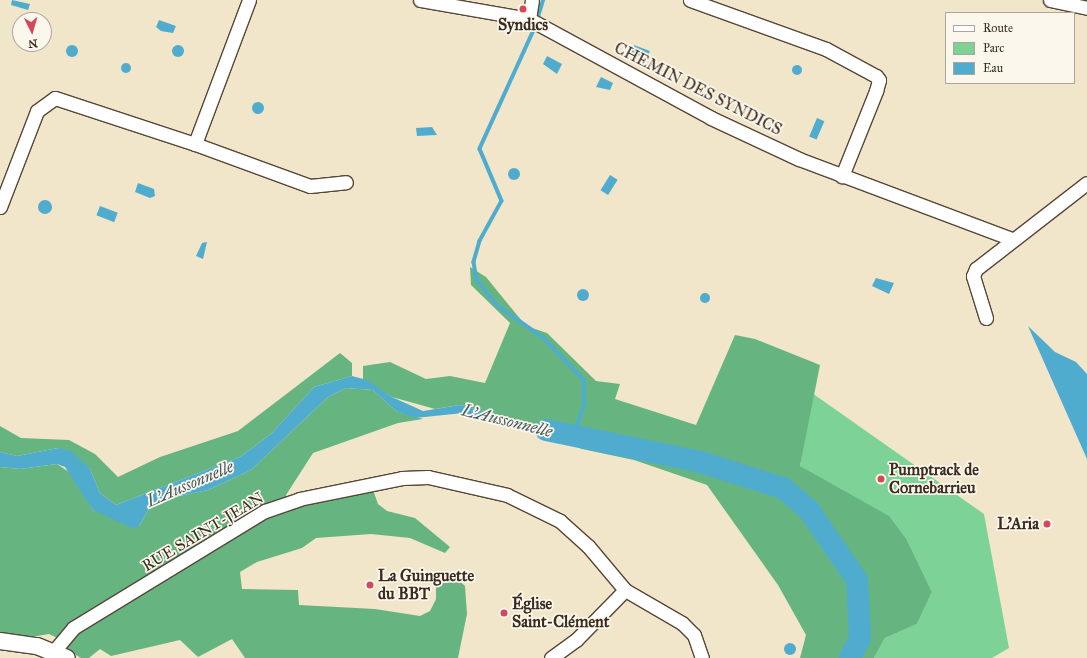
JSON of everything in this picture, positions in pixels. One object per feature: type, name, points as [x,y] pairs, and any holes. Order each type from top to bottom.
[{"type":"street","points":[[195,144],[249,0]]},
{"type":"street","name":"CHEMIN DES SYNDICS","points":[[420,0],[534,21],[711,118],[842,176],[1012,239]]},
{"type":"street","points":[[532,0],[534,21]]},
{"type":"street","points":[[690,0],[826,49],[876,76],[879,80],[876,91],[842,176]]},
{"type":"street","points":[[1050,0],[1087,8]]},
{"type":"street","points":[[0,207],[37,111],[54,98],[195,144],[310,186],[346,182]]},
{"type":"street","points":[[986,318],[973,276],[976,268],[1012,239],[1086,186]]},
{"type":"street","name":"RUE SAINT-JEAN","points":[[61,654],[73,628],[266,511],[299,498],[402,478],[454,481],[500,493],[543,510],[588,546],[625,590],[682,623],[694,635],[702,658]]},
{"type":"street","points":[[551,658],[576,640],[625,590]]},
{"type":"street","points":[[0,641],[61,654]]},
{"type":"green space","points":[[470,267],[486,277],[526,326],[547,333],[596,381],[620,384],[615,399],[696,425],[735,335],[755,339],[820,365],[800,466],[889,516],[907,540],[932,592],[917,624],[885,638],[874,658],[800,658],[806,635],[778,585],[707,485],[634,460],[582,449],[573,445],[576,435],[460,405],[435,409],[392,397],[363,379],[363,366],[390,362],[426,379],[450,376],[485,383],[510,323],[471,285]]},
{"type":"green space","points":[[340,353],[352,363],[352,376],[314,387],[271,434],[240,457],[116,505],[100,493],[90,469],[58,448],[17,456],[0,452],[0,426],[21,438],[69,440],[95,454],[118,477],[160,457],[238,431]]},
{"type":"green space","points":[[346,388],[373,390],[396,411],[423,419],[398,423],[313,453],[286,495],[291,508],[373,490],[378,504],[387,511],[415,518],[450,547],[445,553],[410,538],[371,534],[316,538],[302,548],[257,562],[240,572],[242,589],[298,590],[299,605],[375,609],[420,616],[430,611],[436,599],[436,572],[454,576],[465,586],[467,614],[458,658],[245,658],[232,639],[198,657],[180,640],[111,656],[100,649],[89,658],[81,658],[66,649],[66,642],[49,634],[31,637],[0,632],[0,467],[20,469],[57,464],[72,474],[93,510],[139,526],[148,510],[161,500],[208,490],[251,470],[328,397]]},
{"type":"green space","points":[[812,393],[984,514],[1009,648],[992,658],[874,658],[885,638],[917,624],[932,592],[907,540],[800,466]]},
{"type":"water","points":[[12,0],[30,4],[28,10],[11,5]]},
{"type":"water","points":[[159,20],[176,26],[173,33],[161,31],[156,27]]},
{"type":"water","points":[[74,45],[77,46],[77,56],[70,57],[67,56],[66,49],[67,46]]},
{"type":"water","points":[[178,45],[182,47],[184,51],[182,55],[178,57],[174,55],[172,51],[174,47]]},
{"type":"water","points":[[634,45],[650,51],[647,59],[631,52]]},
{"type":"water","points":[[547,56],[562,64],[557,74],[543,64]]},
{"type":"water","points":[[124,63],[128,63],[131,68],[128,73],[124,73],[121,70],[121,66]]},
{"type":"water","points":[[795,65],[799,65],[801,66],[801,74],[795,75],[792,72],[792,68]]},
{"type":"water","points":[[601,77],[613,83],[610,90],[596,87]]},
{"type":"water","points":[[260,102],[263,103],[263,113],[256,114],[253,113],[252,106],[253,103]]},
{"type":"water","points":[[817,118],[824,121],[817,140],[809,136]]},
{"type":"water","points":[[432,127],[437,135],[417,136],[416,128]]},
{"type":"water","points":[[514,168],[518,170],[520,174],[518,178],[514,180],[510,178],[508,174],[510,170]]},
{"type":"water","points":[[610,175],[618,180],[608,195],[600,190]]},
{"type":"water","points":[[138,183],[154,189],[155,196],[150,198],[135,192]]},
{"type":"water","points":[[45,200],[50,202],[52,207],[50,212],[45,214],[40,212],[38,207],[40,202]]},
{"type":"water","points":[[100,206],[118,213],[114,222],[96,215]]},
{"type":"water","points":[[207,242],[203,259],[196,256],[202,243]]},
{"type":"water","points":[[876,278],[894,283],[889,294],[872,286]]},
{"type":"water","points":[[583,289],[587,291],[589,295],[587,299],[583,301],[579,299],[577,295],[579,291]]},
{"type":"water","points":[[703,293],[707,293],[709,294],[709,302],[703,303],[700,300],[700,296]]},
{"type":"water","points":[[1028,326],[1055,352],[1076,362],[1087,374],[1087,459]]},
{"type":"water","points":[[352,376],[367,380],[392,397],[423,411],[460,405],[576,435],[573,445],[463,413],[415,418],[396,411],[373,390],[346,388],[328,397],[251,470],[208,490],[161,500],[148,510],[139,526],[132,528],[93,510],[65,467],[57,464],[20,469],[0,467],[0,452],[17,456],[58,448],[71,451],[90,469],[100,493],[116,505],[240,457],[271,434],[314,387]]},
{"type":"water","points":[[792,643],[795,644],[795,654],[788,655],[785,654],[784,647],[785,644]]},
{"type":"waterway","points":[[537,20],[543,0]]},
{"type":"waterway","points":[[536,26],[480,149],[502,201],[480,241],[474,262],[477,280],[497,305],[544,338],[584,380],[585,404],[573,437]]},
{"type":"waterway","name":"L'Aussonnelle","points":[[546,430],[700,462],[783,488],[809,510],[857,580],[860,638],[850,658]]},
{"type":"place","name":"Syndics","points":[[523,9]]},
{"type":"place","name":"Pumptrack de Cornebarrieu","points":[[881,479]]},
{"type":"place","name":"L'Aria","points":[[1047,524]]},
{"type":"place","name":"La Guinguette du BBT","points":[[370,585]]},
{"type":"place","name":"Église Saint-Clément","points":[[504,613]]}]
